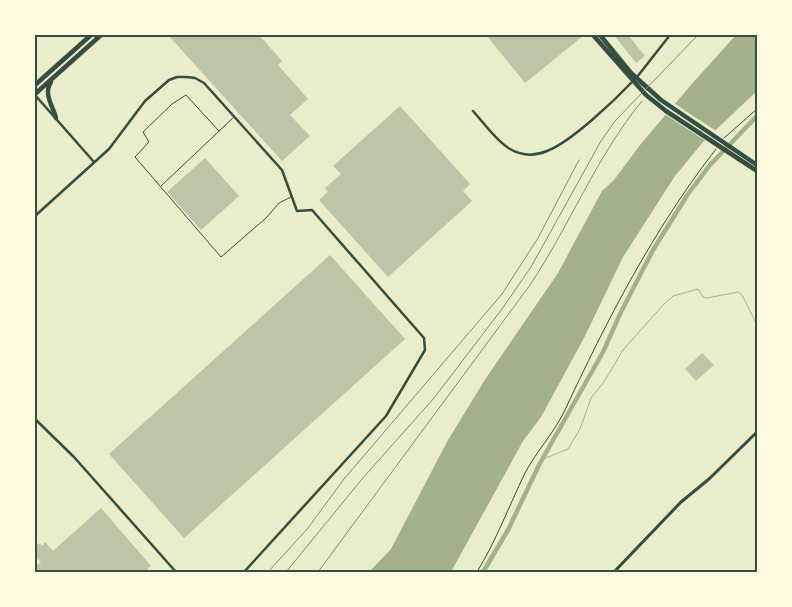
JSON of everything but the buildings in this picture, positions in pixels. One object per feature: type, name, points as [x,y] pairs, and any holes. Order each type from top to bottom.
[{"type":"main road","points":[[35,85],[91,35]]},
{"type":"main road","points":[[35,94],[101,35]]},
{"type":"main road","points":[[593,35],[646,95],[666,111],[757,171]]},
{"type":"main road","points":[[600,35],[631,73],[661,100],[757,164]]},
{"type":"main road","points":[[56,75],[48,91],[56,118]]},
{"type":"street","points":[[473,110],[502,143],[511,150],[528,155],[545,152],[556,147],[616,99],[642,73],[670,35]]},
{"type":"street","points":[[35,216],[109,149],[145,101],[169,80],[176,77],[194,78],[204,83],[282,170],[298,211],[312,210],[424,338],[426,350],[386,416],[244,572]]},
{"type":"street","points":[[35,94],[94,162]]},
{"type":"street","points":[[35,419],[74,457],[176,572]]},
{"type":"street","points":[[614,572],[681,502],[709,479],[757,432]]},
{"type":"lane","points":[[220,131],[186,95],[172,104],[143,132],[149,142],[135,157],[221,257],[266,218],[279,203],[292,196]]},
{"type":"lane","points":[[160,187],[234,117]]},
{"type":"path","points":[[477,572],[526,473],[564,412],[577,380],[628,281],[671,210],[729,132],[757,109]]},
{"type":"shaded area","points":[[736,35],[757,35],[757,91],[703,142],[675,176],[623,257],[585,336],[541,417],[523,441],[451,572],[369,572],[391,549],[448,440],[486,378],[558,273],[602,191],[614,180],[640,145]]},
{"type":"pier","points":[[673,102],[718,132],[707,142],[663,113]]},
{"type":"waterway","points":[[483,572],[508,530],[539,465],[603,352],[653,250],[688,194],[710,165],[757,116]]},
{"type":"waterway","points":[[541,460],[568,449],[580,429],[591,398],[604,382],[623,350],[673,296],[698,289],[703,297],[707,298],[738,292],[742,295],[757,325]]},
{"type":"railway","points":[[286,572],[362,479],[434,398],[502,309],[531,267],[601,141],[615,121],[698,35]]},
{"type":"railway","points":[[318,572],[530,285],[597,168],[642,101]]},
{"type":"railway","points":[[268,572],[308,528],[344,479],[502,294],[538,238],[579,160]]}]
